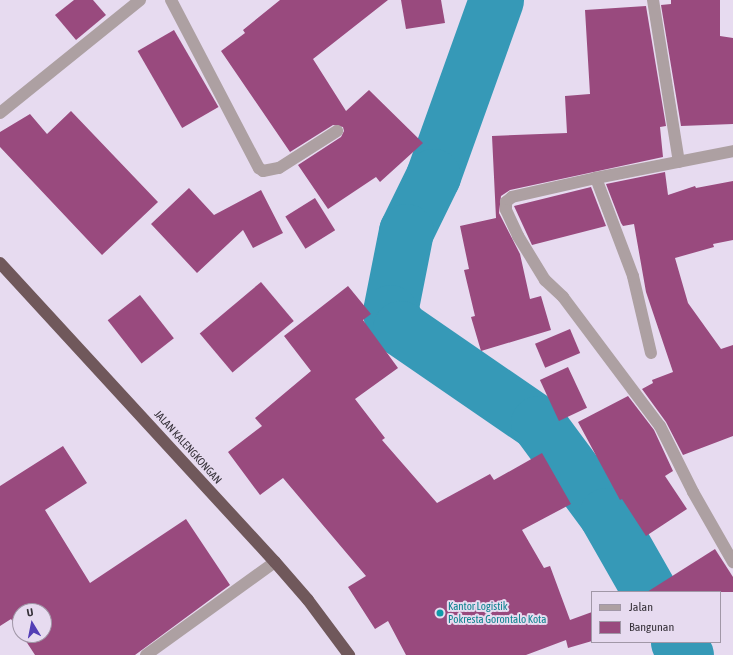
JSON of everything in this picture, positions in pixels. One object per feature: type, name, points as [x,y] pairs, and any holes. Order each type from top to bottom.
[{"type":"highway","name":"JALAN KALENGKONGAN","points":[[0,263],[275,562],[308,600],[349,655]]},
{"type":"street","points":[[0,113],[140,0]]},
{"type":"street","points":[[171,0],[259,168],[264,171],[279,168],[336,132]]},
{"type":"street","points":[[654,0],[679,162]]},
{"type":"street","points":[[733,151],[596,178],[512,197],[506,202],[506,210],[518,236],[545,280],[563,298],[660,426],[693,492],[733,562]]},
{"type":"street","points":[[596,178],[633,276],[651,353]]},
{"type":"street","points":[[146,655],[275,562]]},
{"type":"building","points":[[74,0],[93,0],[106,15],[76,40],[55,15]]},
{"type":"building","points":[[280,0],[388,0],[313,59],[346,111],[369,90],[423,143],[380,182],[376,177],[328,209],[298,165],[341,137],[344,131],[343,127],[333,125],[290,152],[221,51],[245,33],[243,30]]},
{"type":"building","points":[[401,0],[441,0],[445,23],[406,29]]},
{"type":"building","points":[[671,0],[720,0],[720,36],[733,38],[733,124],[681,126],[661,5],[671,4]]},
{"type":"building","points":[[646,6],[666,126],[660,127],[663,157],[510,190],[501,196],[499,213],[520,254],[530,299],[541,296],[551,330],[481,351],[471,317],[475,316],[464,270],[469,269],[460,226],[496,218],[492,136],[567,133],[565,96],[590,94],[585,10]]},
{"type":"building","points":[[174,30],[218,107],[182,128],[138,51]]},
{"type":"building","points":[[71,111],[158,202],[102,255],[0,147],[0,132],[30,114],[47,134]]},
{"type":"building","points":[[665,172],[668,195],[695,186],[696,188],[733,181],[733,240],[713,244],[714,247],[675,258],[688,303],[721,349],[733,345],[733,436],[683,455],[666,422],[642,389],[653,383],[652,380],[673,372],[646,292],[634,224],[623,226],[606,184]]},
{"type":"building","points":[[591,187],[606,226],[532,245],[514,206]]},
{"type":"building","points":[[189,188],[214,215],[261,190],[283,233],[253,248],[243,230],[197,273],[151,224]]},
{"type":"building","points":[[315,198],[335,230],[305,249],[285,217]]},
{"type":"building","points":[[261,282],[294,321],[232,372],[200,333]]},
{"type":"building","points":[[348,286],[371,314],[363,320],[398,368],[355,399],[385,438],[382,440],[437,503],[490,474],[494,480],[542,453],[571,504],[522,530],[544,568],[550,566],[570,620],[591,612],[591,641],[568,648],[566,640],[526,655],[406,655],[388,621],[375,629],[348,587],[366,576],[283,478],[260,495],[228,452],[262,426],[255,418],[311,371],[284,336]]},
{"type":"building","points":[[140,295],[174,338],[142,364],[108,320]]},
{"type":"building","points":[[570,329],[580,353],[545,368],[535,344]]},
{"type":"building","points":[[568,367],[587,408],[559,421],[540,380]]},
{"type":"building","points":[[628,396],[654,430],[673,471],[665,476],[687,509],[646,536],[622,499],[620,500],[578,422]]},
{"type":"building","points":[[63,446],[87,483],[45,510],[90,583],[186,519],[230,585],[135,655],[35,655],[27,643],[52,643],[52,603],[12,603],[12,620],[11,619],[0,626],[0,486]]},
{"type":"building","points":[[715,549],[733,577],[733,592],[649,591]]},
{"type":"waterway","points":[[496,0],[433,176],[406,231],[390,312],[400,328],[538,423],[606,515],[649,591]]},
{"type":"waterway","points":[[679,643],[686,655]]},
{"type":"place","name":"Kantor Logistik Pokresta Gorontalo Kota","points":[[440,613]]}]
